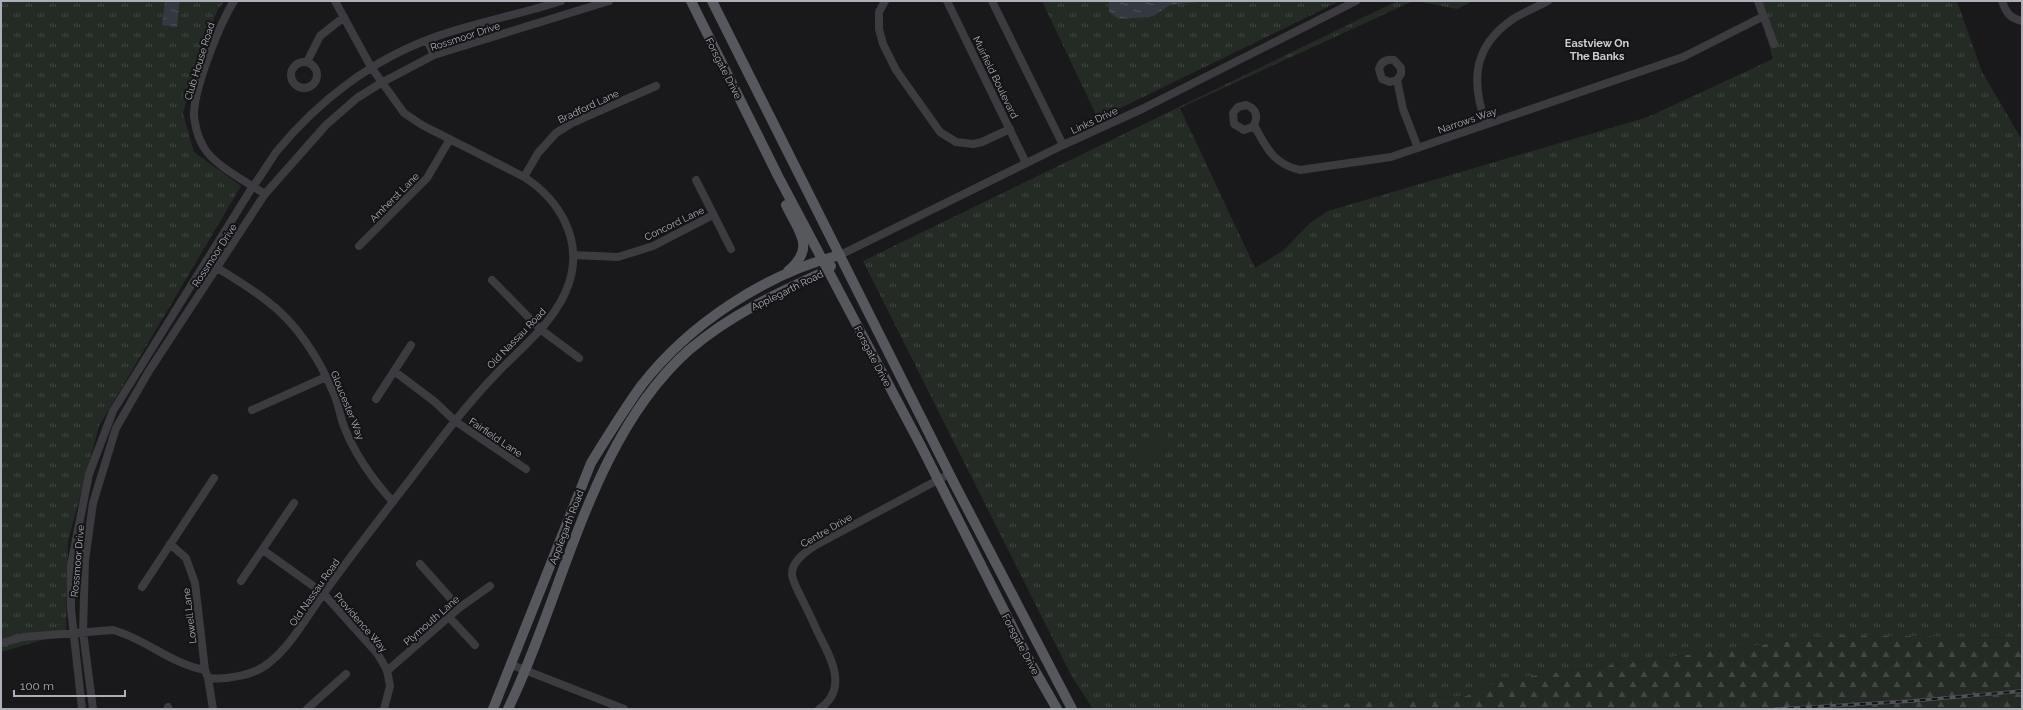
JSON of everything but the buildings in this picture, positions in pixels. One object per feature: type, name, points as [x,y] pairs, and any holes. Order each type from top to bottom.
[{"type":"main road","name":"Forsgate Drive","points":[[691,1],[778,176],[938,480],[1030,662],[1057,709]]},
{"type":"main road","name":"Forsgate Drive","points":[[712,1],[949,474],[1072,709]]},
{"type":"main road","points":[[778,176],[786,206],[802,236],[804,245],[804,252],[786,273]]},
{"type":"main road","name":"Applegarth Road","points":[[493,709],[592,463],[611,429],[641,386],[693,333],[716,314],[749,293],[786,273],[840,255]]},
{"type":"main road","name":"Applegarth Road","points":[[508,709],[526,672],[597,482],[650,393],[689,350],[738,315],[828,270],[840,255]]},
{"type":"street","name":"Club House Road","points":[[234,1],[224,16],[207,63],[196,98],[194,116],[197,131],[203,146],[216,161],[265,194]]},
{"type":"street","name":"Old Nassau Road","points":[[208,678],[234,677],[257,670],[269,664],[293,639],[323,593],[472,398],[558,310],[571,276],[573,255],[571,238],[560,209],[539,186],[422,125],[404,113],[371,67],[335,1]]},
{"type":"street","name":"Muirfield Boulevard","points":[[947,1],[1026,163]]},
{"type":"street","points":[[992,1],[1062,145]]},
{"type":"street","name":"Links Drive","points":[[840,255],[1062,145],[1142,108],[1356,1]]},
{"type":"street","points":[[1486,124],[1476,86],[1478,65],[1487,43],[1513,19],[1548,1]]},
{"type":"street","points":[[1758,1],[1774,44]]},
{"type":"street","points":[[2002,1],[2011,18],[2022,21]]},
{"type":"street","name":"Rossmoor Drive","points":[[82,709],[73,633],[71,565],[89,474],[113,411],[253,186],[277,152],[313,113],[351,80],[371,67],[427,40],[557,2]]},
{"type":"street","points":[[556,18],[557,2]]},
{"type":"street","name":"Rossmoor Drive","points":[[93,709],[83,632],[85,561],[93,503],[116,428],[149,371],[218,268],[265,194],[326,125],[357,98],[381,82],[434,55],[608,2]]},
{"type":"street","points":[[883,2],[879,12],[879,30],[882,44],[896,70],[940,132],[956,142],[973,144],[982,142],[1010,129]]},
{"type":"street","name":"Narrows Way","points":[[1252,127],[1244,130],[1234,124],[1233,113],[1238,107],[1246,105],[1254,110],[1257,117],[1254,125],[1268,150],[1287,167],[1300,170],[1391,157],[1683,57],[1764,16]]},
{"type":"street","points":[[307,62],[320,36],[344,17]]},
{"type":"street","points":[[427,40],[434,55]]},
{"type":"street","points":[[1397,80],[1403,109],[1418,148]]},
{"type":"street","name":"Bradford Lane","points":[[524,177],[538,153],[556,132],[572,123],[656,86]]},
{"type":"street","name":"Amherst Lane","points":[[359,246],[427,178],[450,139]]},
{"type":"street","points":[[696,180],[731,249]]},
{"type":"street","name":"Concord Lane","points":[[573,255],[618,257],[653,246],[713,215]]},
{"type":"street","name":"Gloucester Way","points":[[206,261],[268,301],[291,323],[309,347],[326,377],[335,395],[344,428],[360,458],[373,480],[393,502]]},
{"type":"street","points":[[492,280],[540,328],[579,358]]},
{"type":"street","points":[[376,399],[411,345]]},
{"type":"street","name":"Fairfield Lane","points":[[394,371],[435,402],[455,421],[526,469]]},
{"type":"street","points":[[252,410],[326,377]]},
{"type":"street","name":"Centre Drive","points":[[819,709],[826,704],[832,695],[836,680],[827,651],[797,588],[792,574],[794,565],[804,553],[816,545],[949,474]]},
{"type":"street","points":[[142,587],[214,478]]},
{"type":"street","points":[[241,581],[294,503]]},
{"type":"street","name":"Lowell Lane","points":[[170,544],[186,558],[195,583],[205,670],[208,678]]},
{"type":"street","name":"Providence Way","points":[[263,550],[323,593],[377,653],[387,671],[390,686],[384,709]]},
{"type":"street","points":[[420,564],[459,608]]},
{"type":"street","name":"Plymouth Lane","points":[[387,671],[459,608],[490,586]]},
{"type":"street","points":[[449,617],[475,645]]},
{"type":"street","points":[[1,643],[24,637],[113,630],[126,634],[188,667],[205,670]]},
{"type":"street","points":[[512,665],[526,672],[624,709]]},
{"type":"street","points":[[307,709],[346,674]]},
{"type":"street","points":[[208,678],[212,709]]},
{"type":"green space","points":[[1,1],[225,1],[218,9],[195,65],[183,114],[194,152],[241,186],[99,426],[68,541],[66,633],[1,652]]},
{"type":"green space","points":[[1042,1],[1340,1],[1098,119]]},
{"type":"green space","points":[[1397,1],[1413,1],[1180,108],[1255,268],[1284,250],[1310,223],[1328,211],[1648,117],[1773,59],[1756,1],[1957,1],[1982,72],[2022,140],[2022,638],[1833,635],[1502,680],[1466,696],[1255,709],[1093,709],[1071,675],[863,261]]},
{"type":"green space","points":[[1417,1],[1473,1],[1457,9]]},
{"type":"green space","points":[[1166,433],[1169,440],[1166,441],[1170,441],[1173,447],[1156,454],[1157,456],[1144,462],[1141,455],[1143,454],[1142,452],[1140,453],[1137,447],[1150,441],[1151,443],[1154,441],[1153,439]]},
{"type":"green space","points":[[1833,635],[2022,638],[2022,709],[1255,709],[1466,696],[1502,680]]},
{"type":"water","points":[[165,1],[181,2],[179,4],[177,27],[162,25]]},
{"type":"water","points":[[1109,1],[1207,1],[1170,5],[1150,17],[1119,19],[1109,12]]},
{"type":"railway","points":[[1776,709],[1912,701],[2022,691]]},
{"type":"district","name":"Eastview On The Banks","points":[[1597,49]]}]
